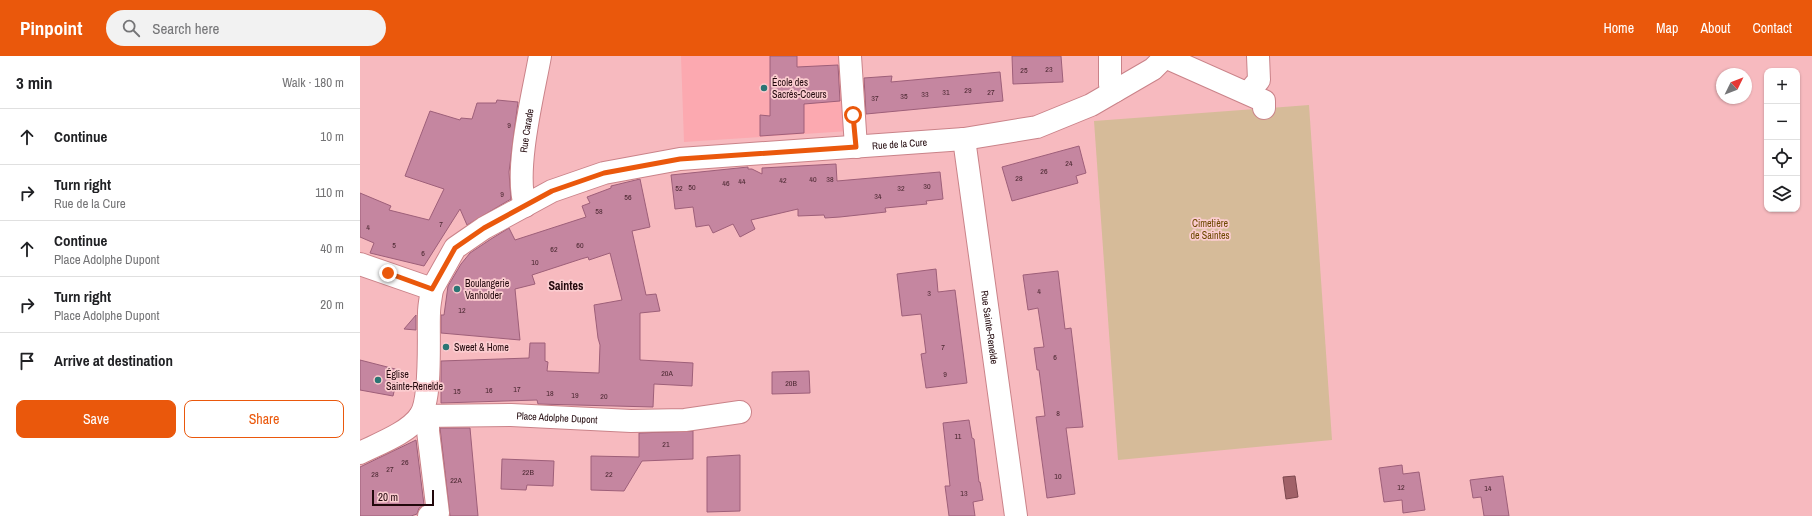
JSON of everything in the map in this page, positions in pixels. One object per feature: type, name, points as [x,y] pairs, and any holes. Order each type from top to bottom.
[{"type":"street","name":"Rue Carade","points":[[526,206],[522,194],[523,167],[527,125],[540,56]]},
{"type":"street","points":[[850,56],[856,147]]},
{"type":"street","points":[[1110,56],[1110,85],[1115,91]]},
{"type":"street","name":"Rue de la Cure","points":[[526,206],[552,191],[604,173],[680,159],[964,139],[1037,127],[1092,105],[1154,69],[1165,56]]},
{"type":"street","points":[[1165,56],[1264,101],[1264,108]]},
{"type":"street","points":[[1248,93],[1259,80],[1258,56]]},
{"type":"street","name":"Rue Sainte-Renelde","points":[[964,139],[1016,516]]},
{"type":"street","points":[[429,516],[438,513],[428,431],[424,416],[429,311],[432,289],[455,248],[484,228],[526,206]]},
{"type":"street","points":[[360,264],[432,289]]},
{"type":"street","name":"Place Adolphe Dupont","points":[[424,416],[510,415],[631,421],[685,420],[740,412]]},
{"type":"street","points":[[360,453],[391,438],[424,416]]},
{"type":"shaded area","name":"École des Sacrés-Coeurs","points":[[681,56],[842,56],[849,131],[684,142]]},
{"type":"shaded area","points":[[1295,476],[1298,497],[1286,499],[1283,477]]},
{"type":"green space","name":"Cimetière de Saintes","points":[[1309,105],[1332,440],[1118,460],[1094,121]]},
{"type":"building","points":[[770,56],[797,56],[797,67],[838,65],[840,101],[804,104],[804,133],[760,136],[760,115],[770,116]]},
{"type":"building","points":[[1012,56],[1061,56],[1063,82],[1013,84]]},
{"type":"building","points":[[1000,72],[1003,101],[866,114],[864,78],[892,76],[891,82]]},
{"type":"building","points":[[497,100],[518,102],[509,172],[511,199],[467,225],[460,209],[424,266],[370,253],[374,243],[360,237],[360,193],[391,206],[389,210],[429,220],[444,189],[405,176],[430,111],[460,120],[461,118],[472,119],[477,103],[496,103]]},
{"type":"building","points":[[1079,146],[1086,173],[1076,176],[1078,183],[1012,201],[1002,167]]},
{"type":"building","points":[[836,164],[837,181],[940,172],[943,199],[926,201],[927,204],[885,208],[886,212],[840,217],[825,218],[824,215],[798,216],[798,209],[751,220],[755,229],[740,237],[733,224],[713,233],[709,225],[696,227],[693,207],[675,209],[671,175],[748,167],[748,169],[752,169],[762,174],[762,168]]},
{"type":"building","points":[[640,179],[650,227],[632,231],[646,295],[656,294],[660,311],[640,313],[640,360],[693,363],[692,386],[654,384],[653,407],[538,404],[537,400],[441,403],[441,361],[529,358],[530,343],[545,343],[545,361],[548,362],[547,371],[599,373],[600,345],[594,305],[622,300],[610,253],[589,260],[588,257],[532,275],[535,284],[515,289],[520,340],[441,333],[441,315],[444,315],[448,286],[461,264],[470,253],[509,228],[515,240],[586,217],[582,206],[590,203],[587,197],[611,188],[611,186]]},
{"type":"building","points":[[936,269],[938,292],[955,290],[967,383],[926,388],[921,354],[926,353],[921,314],[902,316],[897,274]]},
{"type":"building","points":[[1058,271],[1065,329],[1071,328],[1083,427],[1066,428],[1075,494],[1047,498],[1036,417],[1045,416],[1039,370],[1037,370],[1034,348],[1044,347],[1038,308],[1028,310],[1023,275]]},
{"type":"building","points":[[416,315],[416,330],[404,329]]},
{"type":"building","name":"Église Sainte-Renelde","points":[[360,360],[399,370],[393,396],[360,390]]},
{"type":"building","points":[[809,371],[810,393],[772,394],[772,372]]},
{"type":"building","points":[[969,420],[972,438],[974,439],[979,482],[983,500],[973,502],[975,516],[949,516],[945,486],[950,486],[943,423]]},
{"type":"building","points":[[440,428],[470,428],[478,516],[450,516]]},
{"type":"building","points":[[693,431],[693,459],[642,461],[624,491],[591,490],[591,456],[639,457],[639,433]]},
{"type":"building","points":[[416,440],[424,505],[419,508],[417,514],[411,516],[360,516],[360,467]]},
{"type":"building","points":[[740,455],[740,511],[707,512],[707,457]]},
{"type":"building","points":[[502,459],[554,461],[553,486],[527,485],[526,490],[501,489]]},
{"type":"building","points":[[1402,465],[1403,474],[1419,472],[1425,510],[1403,513],[1402,500],[1384,502],[1379,468]]},
{"type":"building","points":[[1503,476],[1509,516],[1484,516],[1481,497],[1473,498],[1470,480]]},
{"type":"place","name":"École des Sacrés-Coeurs","points":[[764,88]]},
{"type":"place","name":"Boulangerie Vanholder","points":[[457,289]]},
{"type":"place","name":"Sweet & Home","points":[[446,347]]},
{"type":"place","name":"Église Sainte-Renelde","points":[[378,380]]},
{"type":"district","name":"Saintes","points":[[566,286]]},
{"type":"route","points":[[388,273],[432,289],[455,248],[484,228],[552,191],[604,173],[680,159],[856,147],[853,115]]}]
